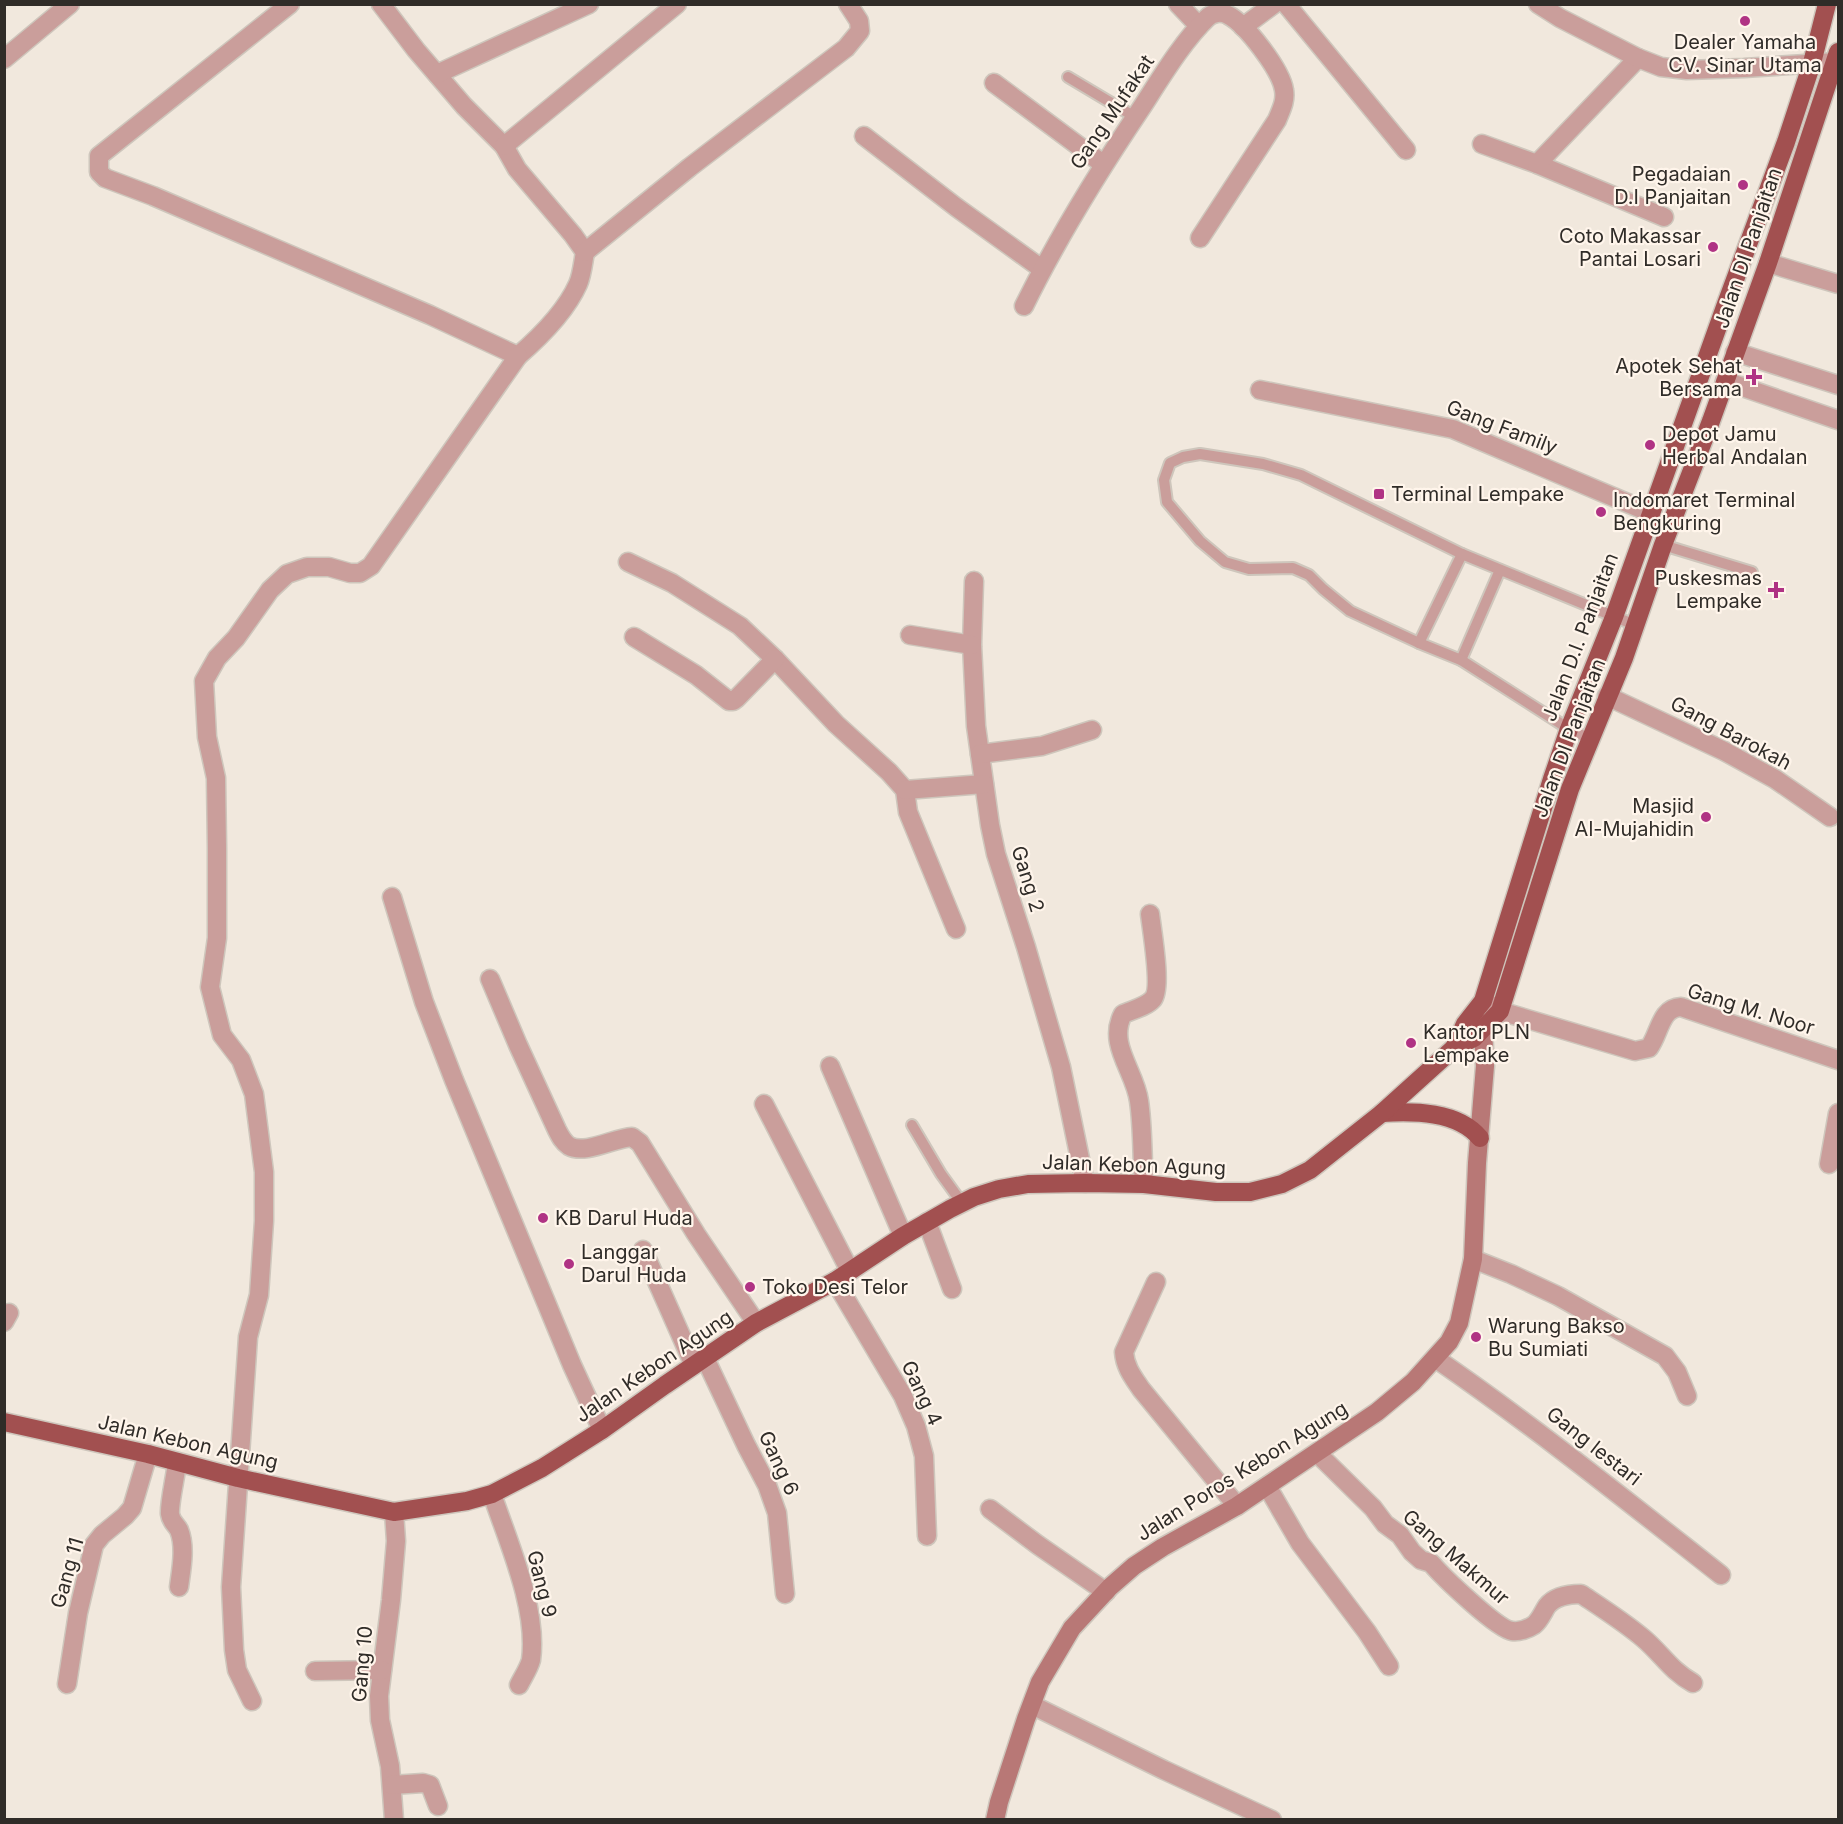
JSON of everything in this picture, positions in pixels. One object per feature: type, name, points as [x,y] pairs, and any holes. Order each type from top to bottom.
[{"type":"highway","name":"Jalan D.I. Panjaitan","points":[[1454,1048],[1465,1024],[1478,1007],[1569,729],[1614,617],[1786,142],[1812,63],[1827,4]]},
{"type":"highway","name":"Jalan DI Panjaitan","points":[[1454,1048],[1484,1030],[1500,1011],[1570,789],[1624,658],[1768,263],[1837,57]]},
{"type":"highway","points":[[1687,412],[1710,421]]},
{"type":"highway","name":"Jalan Kebon Agung","points":[[4,1422],[148,1454],[238,1478],[394,1512],[438,1506],[492,1494],[542,1468],[602,1430],[756,1323],[835,1281],[903,1236],[962,1203],[999,1189],[1028,1184],[1144,1184],[1216,1192],[1250,1192],[1282,1184],[1310,1170],[1382,1113],[1454,1048]]},
{"type":"highway","points":[[1382,1113],[1418,1113],[1445,1118],[1464,1125],[1480,1138]]},
{"type":"main road","points":[[1478,1007],[1484,1030]]},
{"type":"main road","name":"Jalan Poros Kebon Agung","points":[[995,1820],[1040,1682],[1072,1628],[1106,1592],[1134,1566],[1163,1547],[1237,1506],[1377,1412],[1413,1382],[1449,1342],[1459,1323],[1473,1259],[1477,1163],[1485,1066],[1484,1030]]},
{"type":"street","points":[[4,59],[70,4]]},
{"type":"street","points":[[290,4],[99,156],[99,172],[105,178],[153,196],[409,306],[518,356]]},
{"type":"street","points":[[381,4],[464,106],[504,146],[517,169],[585,252]]},
{"type":"street","points":[[437,74],[589,4]]},
{"type":"street","points":[[504,146],[677,4]]},
{"type":"street","points":[[252,1701],[237,1670],[231,1587],[248,1337],[259,1295],[264,1221],[264,1172],[254,1094],[241,1060],[222,1035],[210,987],[217,938],[216,778],[207,737],[204,681],[217,658],[236,638],[270,590],[287,574],[307,567],[329,567],[350,573],[360,573],[371,566],[518,356],[533,343],[569,302],[579,282],[585,252],[690,167],[846,48],[860,32],[859,21],[848,4]]},
{"type":"street","points":[[1179,4],[1199,26]]},
{"type":"street","points":[[1200,238],[1277,120],[1284,105],[1285,90],[1278,72],[1243,27],[1274,4]]},
{"type":"street","points":[[1286,4],[1406,150]]},
{"type":"street","points":[[1538,4],[1560,18],[1638,58],[1661,67],[1687,70],[1812,63],[1837,57]]},
{"type":"street","name":"Gang Mufakat","points":[[1024,306],[1071,216],[1103,164],[1199,26],[1210,15],[1218,12],[1227,14],[1243,27]]},
{"type":"street","points":[[1537,164],[1638,58]]},
{"type":"street","points":[[994,83],[1103,164]]},
{"type":"street","points":[[864,136],[956,207],[1042,269]]},
{"type":"street","points":[[1482,144],[1537,164],[1665,217]]},
{"type":"street","points":[[1768,263],[1839,284]]},
{"type":"street","points":[[1735,352],[1839,385]]},
{"type":"street","points":[[1725,381],[1839,420]]},
{"type":"street","name":"Gang Family","points":[[1260,390],[1454,429],[1651,513]]},
{"type":"street","points":[[628,562],[672,583],[740,626],[775,659],[836,724],[889,772],[905,790],[908,812],[956,929]]},
{"type":"street","name":"Gang 2","points":[[974,581],[972,645],[976,726],[996,854],[1061,1067],[1085,1183]]},
{"type":"street","points":[[910,635],[972,645]]},
{"type":"street","points":[[634,637],[696,675],[729,701],[737,698],[775,659]]},
{"type":"street","name":"Gang Barokah","points":[[1607,696],[1734,756],[1775,779],[1830,817]]},
{"type":"street","points":[[980,754],[1042,746],[1092,730]]},
{"type":"street","points":[[905,790],[984,784]]},
{"type":"street","points":[[393,897],[424,1002],[453,1080],[581,1386],[602,1430]]},
{"type":"street","points":[[1144,1184],[1137,1090],[1122,1057],[1118,1041],[1118,1023],[1123,1014],[1151,1002],[1155,996],[1157,972],[1150,914]]},
{"type":"street","points":[[490,979],[556,1130],[563,1140],[577,1149],[587,1149],[621,1137],[632,1137],[640,1143],[696,1234],[756,1323]]},
{"type":"street","points":[[1478,1007],[1500,1011]]},
{"type":"street","name":"Gang M. Noor","points":[[1500,1011],[1635,1051],[1649,1048],[1654,1042],[1666,1012],[1674,1007],[1681,1007],[1839,1060]]},
{"type":"street","points":[[830,1066],[903,1236]]},
{"type":"street","points":[[764,1104],[850,1270]]},
{"type":"street","points":[[1829,1164],[1839,1113]]},
{"type":"street","points":[[927,1222],[952,1289]]},
{"type":"street","name":"Gang 6","points":[[643,1250],[699,1361],[767,1485],[777,1513],[785,1594]]},
{"type":"street","points":[[1473,1259],[1558,1296],[1665,1356],[1677,1372],[1687,1396]]},
{"type":"street","name":"Gang 4","points":[[835,1281],[903,1396],[916,1426],[924,1456],[927,1536]]},
{"type":"street","points":[[1156,1282],[1124,1352],[1124,1360],[1142,1389],[1237,1506]]},
{"type":"street","name":"Gang lestari","points":[[1435,1358],[1551,1441],[1721,1575]]},
{"type":"street","name":"Gang Makmur","points":[[1317,1453],[1373,1508],[1385,1524],[1400,1534],[1412,1552],[1421,1560],[1431,1563],[1487,1616],[1502,1627],[1510,1631],[1527,1629],[1538,1621],[1551,1602],[1568,1595],[1581,1594],[1645,1640],[1667,1664],[1693,1683]]},
{"type":"street","name":"Gang 11","points":[[67,1684],[78,1613],[94,1545],[132,1508],[148,1454]]},
{"type":"street","points":[[177,1462],[170,1514],[173,1523],[178,1528],[182,1545],[182,1570],[178,1587]]},
{"type":"street","points":[[1267,1486],[1300,1543],[1367,1632],[1389,1666]]},
{"type":"street","name":"Gang 9","points":[[492,1494],[525,1592],[531,1630],[531,1662],[519,1685]]},
{"type":"street","points":[[990,1509],[1106,1592]]},
{"type":"street","name":"Gang 10","points":[[394,1512],[396,1541],[379,1696],[380,1720],[390,1766],[394,1820]]},
{"type":"street","points":[[315,1671],[382,1670]]},
{"type":"street","points":[[1032,1705],[1272,1820]]},
{"type":"street","points":[[392,1785],[423,1783],[430,1785],[438,1806]]},
{"type":"lane","points":[[1068,77],[1135,117]]},
{"type":"lane","points":[[1590,739],[1569,729],[1461,660],[1350,611],[1309,576],[1293,568],[1249,569],[1225,562],[1200,541],[1167,502],[1164,480],[1170,463],[1183,457],[1200,454],[1263,464],[1301,475],[1462,555],[1635,625]]},
{"type":"lane","points":[[1664,545],[1752,572]]},
{"type":"lane","points":[[1419,643],[1462,555]]},
{"type":"lane","points":[[1461,660],[1500,570]]},
{"type":"lane","points":[[912,1125],[941,1174],[962,1203]]},
{"type":"lane","points":[[779,1535],[794,1547]]},
{"type":"place","name":"Dealer Yamaha CV. Sinar Utama","points":[[1745,21]]},
{"type":"place","name":"Pegadaian D.I Panjaitan","points":[[1743,185]]},
{"type":"place","name":"Coto Makassar Pantai Losari","points":[[1713,247]]},
{"type":"place","name":"Apotek Sehat Bersama","points":[[1754,377]]},
{"type":"place","name":"Depot Jamu Herbal Andalan","points":[[1650,445]]},
{"type":"place","name":"Terminal Lempake","points":[[1379,494]]},
{"type":"place","name":"Indomaret Terminal Bengkuring","points":[[1601,512]]},
{"type":"place","name":"Puskesmas Lempake","points":[[1776,590]]},
{"type":"place","name":"Masjid Al-Mujahidin","points":[[1706,817]]},
{"type":"place","name":"Kantor PLN Lempake","points":[[1411,1043]]},
{"type":"place","name":"KB Darul Huda","points":[[543,1218]]},
{"type":"place","name":"Langgar Darul Huda","points":[[569,1264]]},
{"type":"place","name":"Toko Desi Telor","points":[[750,1287]]},
{"type":"place","name":"Warung Bakso Bu Sumiati","points":[[1476,1337]]}]
